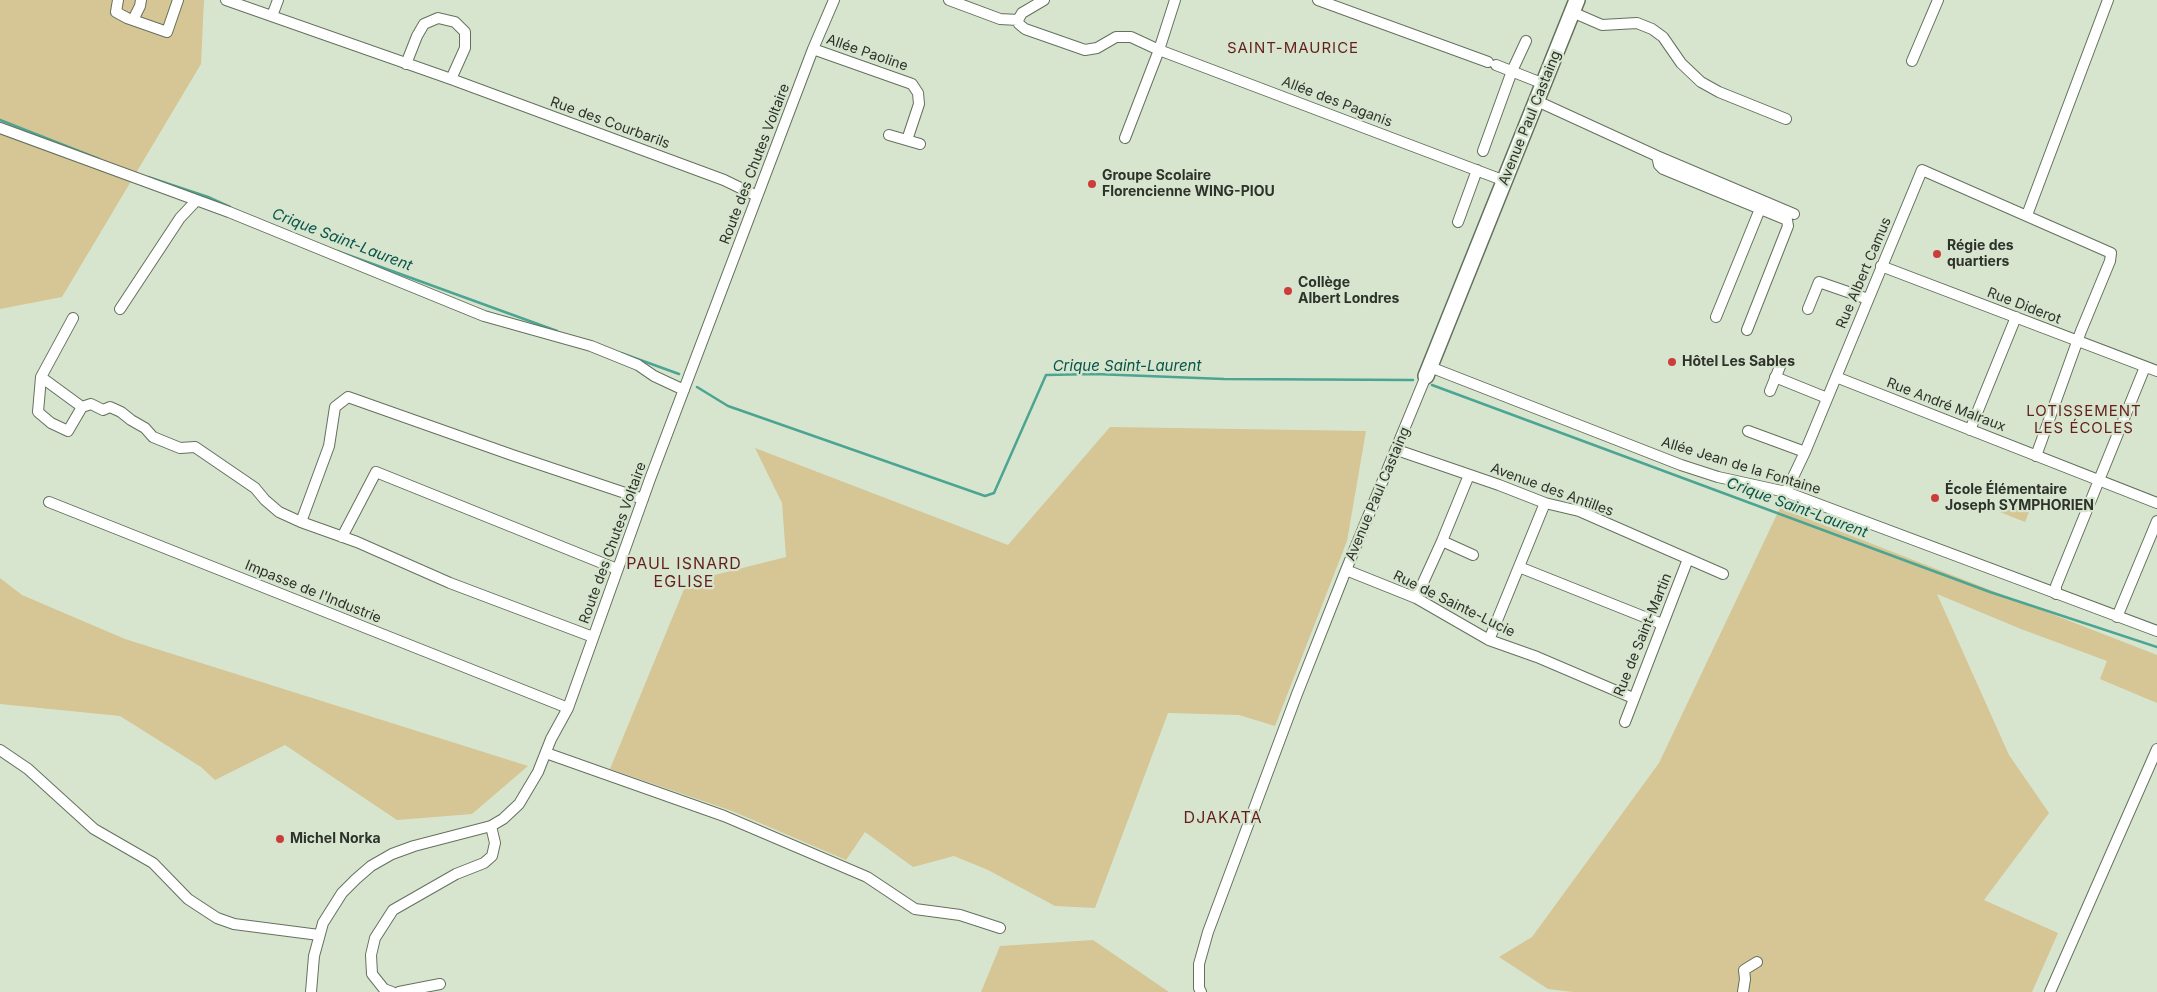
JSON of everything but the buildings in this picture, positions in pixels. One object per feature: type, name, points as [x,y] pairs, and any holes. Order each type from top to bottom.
[{"type":"street","points":[[118,0],[116,12],[166,32],[178,0]]},
{"type":"street","points":[[132,20],[142,0]]},
{"type":"street","name":"Rue des Courbarils","points":[[226,0],[451,79],[724,180],[757,196]]},
{"type":"street","points":[[272,16],[278,0]]},
{"type":"street","points":[[948,0],[1000,19],[1018,20],[1024,11],[1044,0]]},
{"type":"street","points":[[1126,138],[1159,50],[1175,0]]},
{"type":"street","points":[[1318,0],[1544,84]]},
{"type":"street","points":[[1912,61],[1938,0]]},
{"type":"street","points":[[2036,456],[2077,341],[2110,261],[2110,253],[2027,216],[2108,0]]},
{"type":"street","name":"Route des Chutes Voltaire","points":[[311,992],[314,956],[319,935],[329,911],[342,893],[371,866],[392,854],[414,846],[491,826],[512,812],[523,798],[568,708],[643,499],[832,1]]},
{"type":"street","points":[[1575,6],[1602,25],[1637,23],[1652,29],[1663,37],[1687,69],[1702,82],[1719,92],[1786,119]]},
{"type":"street","name":"Avenue Paul Castaing","points":[[1201,992],[1199,988],[1199,964],[1208,932],[1346,570],[1397,450],[1575,6]]},
{"type":"street","points":[[406,64],[416,36],[424,24],[438,18],[455,22],[466,32],[465,48],[451,79]]},
{"type":"street","name":"Allée des Paganis","points":[[1018,20],[1019,24],[1025,29],[1085,50],[1093,49],[1116,36],[1131,37],[1159,50],[1505,180]]},
{"type":"street","points":[[1483,151],[1512,71],[1526,41]]},
{"type":"street","name":"Allée Paoline","points":[[813,49],[912,84],[918,93],[919,104],[906,140]]},
{"type":"street","points":[[1536,101],[1794,214]]},
{"type":"street","points":[[0,128],[195,202],[244,218],[282,236],[484,316],[607,352],[638,365],[654,376],[684,390]]},
{"type":"street","points":[[889,135],[920,144]]},
{"type":"street","points":[[1658,156],[1659,165],[1663,169],[1787,220],[1788,226],[1747,330]]},
{"type":"street","points":[[1458,222],[1477,170]]},
{"type":"street","name":"Rue Albert Camus","points":[[1786,492],[1805,452],[1922,170],[2027,216]]},
{"type":"street","points":[[120,308],[180,218],[195,202]]},
{"type":"street","points":[[1716,317],[1760,209]]},
{"type":"street","name":"Rue Diderot","points":[[1881,266],[2157,371]]},
{"type":"street","points":[[1808,309],[1819,282],[1868,299]]},
{"type":"street","points":[[1970,430],[2016,317]]},
{"type":"street","points":[[73,318],[41,378],[38,412],[51,423],[68,431],[82,407],[91,404],[103,410],[110,407],[145,428],[152,436],[180,448],[195,447],[254,488],[264,500],[279,512],[450,583],[593,638]]},
{"type":"street","points":[[1770,391],[1780,364]]},
{"type":"street","points":[[2056,594],[2056,586],[2145,367]]},
{"type":"street","name":"Allée Jean de la Fontaine","points":[[1428,372],[1680,465],[1718,477],[1786,492],[2157,631]]},
{"type":"street","points":[[1775,377],[1827,398]]},
{"type":"street","name":"Rue André Malraux","points":[[1836,377],[2157,504]]},
{"type":"street","points":[[41,378],[82,407]]},
{"type":"street","points":[[301,522],[330,446],[335,407],[348,397],[643,499]]},
{"type":"street","points":[[1748,431],[1805,452]]},
{"type":"street","name":"Avenue des Antilles","points":[[1397,450],[1469,474],[1545,503],[1579,511],[1723,574]]},
{"type":"street","points":[[342,537],[376,472],[617,569]]},
{"type":"street","points":[[1416,598],[1442,541],[1469,474]]},
{"type":"street","name":"Impasse de l'Industrie","points":[[49,502],[568,708]]},
{"type":"street","points":[[1490,640],[1545,503]]},
{"type":"street","points":[[2117,617],[2157,521]]},
{"type":"street","points":[[1442,541],[1472,555]]},
{"type":"street","name":"Rue de Saint-Martin","points":[[1625,722],[1688,559]]},
{"type":"street","points":[[1519,567],[1662,624]]},
{"type":"street","name":"Rue de Sainte-Lucie","points":[[1346,570],[1416,598],[1490,640],[1537,657],[1634,698]]},
{"type":"street","points":[[2050,992],[2157,749]]},
{"type":"street","points":[[0,750],[28,769],[94,829],[153,863],[188,899],[217,918],[234,924],[319,935]]},
{"type":"street","points":[[546,753],[724,816],[867,877],[915,909],[960,915],[1000,928]]},
{"type":"street","points":[[392,992],[384,989],[372,974],[371,955],[375,938],[393,910],[456,874],[484,863],[492,856],[495,843],[491,826]]},
{"type":"street","points":[[1742,992],[1745,979],[1744,970],[1757,962]]},
{"type":"street","points":[[399,992],[440,984]]},
{"type":"shaded area","points":[[0,0],[204,0],[201,64],[62,297],[0,309]]},
{"type":"shaded area","points":[[1110,427],[1366,431],[1347,541],[1275,726],[1239,715],[1168,713],[1095,908],[1055,906],[988,870],[954,856],[913,867],[865,832],[846,860],[732,811],[610,769],[687,582],[786,557],[782,503],[755,448],[1008,545]]},
{"type":"shaded area","points":[[2005,497],[2031,507],[2025,522],[2000,512]]},
{"type":"shaded area","points":[[1780,508],[2157,655],[2157,703],[2100,679],[2107,661],[2021,629],[1937,594],[2009,755],[2049,813],[1984,900],[2058,933],[2032,992],[1573,992],[1548,989],[1499,957],[1532,937],[1659,763]]},
{"type":"shaded area","points":[[0,578],[22,595],[125,639],[528,766],[472,814],[397,820],[285,745],[215,780],[201,767],[120,716],[0,704]]},
{"type":"shaded area","points":[[1093,940],[1169,992],[981,992],[1000,946]]},
{"type":"waterway","name":"Crique Saint-Laurent","points":[[0,120],[99,159]]},
{"type":"waterway","name":"Crique Saint-Laurent","points":[[148,177],[208,197],[230,207]]},
{"type":"waterway","name":"Crique Saint-Laurent","points":[[337,251],[557,331]]},
{"type":"waterway","name":"Crique Saint-Laurent","points":[[621,353],[679,374]]},
{"type":"waterway","name":"Crique Saint-Laurent","points":[[697,387],[728,406],[985,496],[994,493],[1046,375],[1095,374],[1224,379],[1413,380]]},
{"type":"waterway","name":"Crique Saint-Laurent","points":[[1432,385],[1990,592],[2157,647]]},
{"type":"place","name":"Groupe Scolaire Florencienne WING-PIOU","points":[[1092,184]]},
{"type":"place","name":"Régie des quartiers","points":[[1937,254]]},
{"type":"place","name":"Collège Albert Londres","points":[[1288,291]]},
{"type":"place","name":"Hôtel Les Sables","points":[[1672,362]]},
{"type":"place","name":"École Élémentaire Joseph SYMPHORIEN","points":[[1935,498]]},
{"type":"place","name":"Michel Norka","points":[[280,839]]},
{"type":"district","name":"SAINT-MAURICE","points":[[1293,48]]},
{"type":"district","name":"LOTISSEMENT LES ÉCOLES","points":[[2084,420]]},
{"type":"district","name":"PAUL ISNARD EGLISE","points":[[684,573]]},
{"type":"district","name":"DJAKATA","points":[[1223,818]]}]
